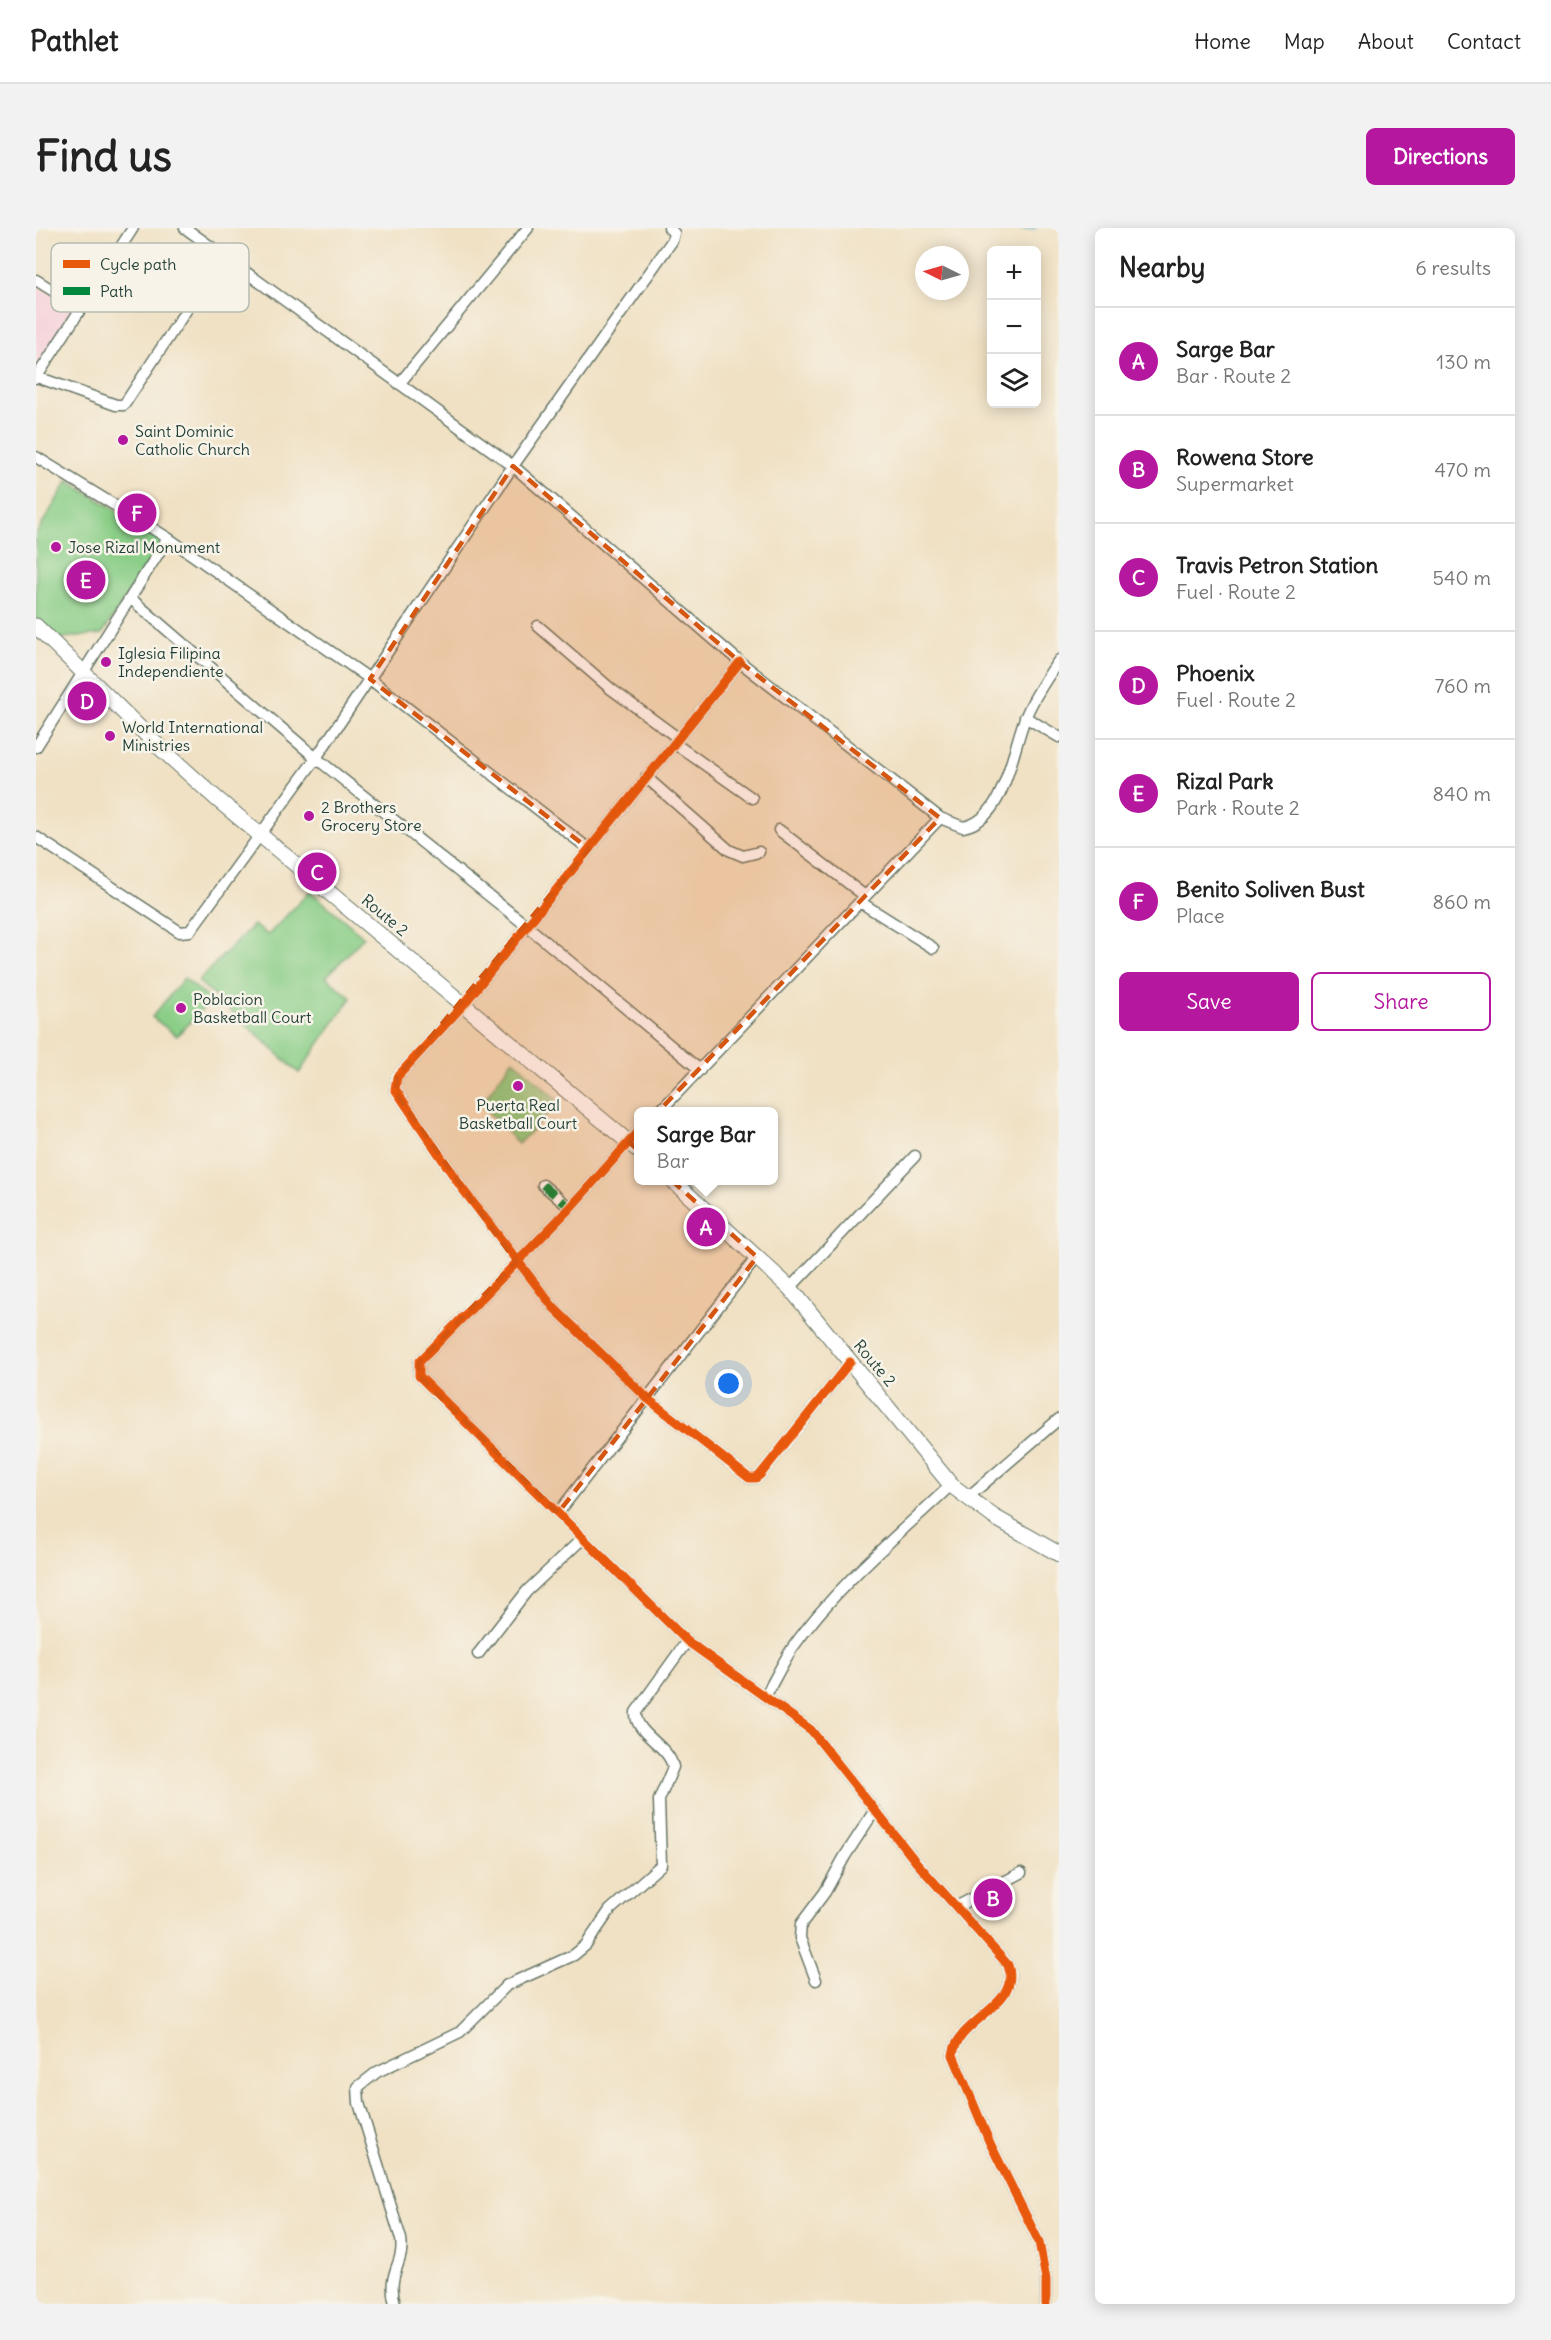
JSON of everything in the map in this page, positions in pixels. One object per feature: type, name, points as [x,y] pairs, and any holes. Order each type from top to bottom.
[{"type":"highway","name":"Route 2","points":[[36,626],[156,744],[258,834],[634,1140]]},
{"type":"highway","name":"Route 2","points":[[678,1185],[790,1288],[951,1485],[967,1498],[1059,1554]]},
{"type":"street","points":[[123,243],[133,228]]},
{"type":"street","points":[[185,228],[207,243]]},
{"type":"street","points":[[399,384],[528,228]]},
{"type":"street","points":[[36,837],[183,933],[190,932],[258,834],[316,758],[513,466],[672,241],[674,233],[669,228]]},
{"type":"street","points":[[249,273],[513,466],[740,662],[940,818],[963,826],[980,820],[1008,778],[1025,717],[1059,660]]},
{"type":"street","points":[[36,280],[51,289]]},
{"type":"street","points":[[76,312],[37,377],[116,405],[124,405],[185,312]]},
{"type":"street","points":[[36,458],[168,538],[369,679],[589,849]]},
{"type":"street","points":[[36,747],[85,673],[168,538]]},
{"type":"street","points":[[130,598],[316,758],[527,926],[700,1070]]},
{"type":"street","points":[[538,626],[611,689],[752,798]]},
{"type":"street","points":[[740,662],[464,1004],[397,1077],[395,1089],[440,1157],[516,1262],[553,1307],[648,1399],[753,1479],[760,1474],[850,1362]]},
{"type":"street","points":[[1025,717],[1059,737]]},
{"type":"street","points":[[646,777],[729,850],[742,856],[759,852]]},
{"type":"street","points":[[664,1107],[940,818]]},
{"type":"street","points":[[778,830],[862,899],[933,948]]},
{"type":"street","points":[[634,1142],[419,1362],[418,1373],[423,1382],[687,1641],[766,1695],[811,1730],[956,1907],[1008,1965],[1011,1973],[1005,1994],[959,2038],[953,2055],[989,2141],[1040,2242],[1046,2279],[1047,2304]]},
{"type":"street","points":[[790,1288],[915,1156]]},
{"type":"street","points":[[543,1185],[570,1208]]},
{"type":"street","points":[[558,1513],[758,1257]]},
{"type":"street","points":[[967,1498],[1059,1419]]},
{"type":"street","points":[[766,1695],[792,1649],[815,1618],[846,1585],[951,1485]]},
{"type":"street","points":[[478,1654],[527,1591],[583,1538]]},
{"type":"street","points":[[395,2304],[391,2281],[403,2253],[401,2239],[359,2103],[358,2087],[377,2073],[460,2032],[507,1985],[581,1950],[610,1910],[659,1869],[663,1854],[659,1800],[674,1767],[670,1756],[637,1721],[636,1712],[687,1641]]},
{"type":"street","points":[[816,1980],[800,1938],[801,1924],[825,1892],[875,1810]]},
{"type":"street","points":[[956,1907],[1021,1873]]},
{"type":"highlighted area","points":[[513,466],[740,662],[940,818],[629,1142],[757,1257],[558,1513],[419,1376],[419,1362],[516,1262],[396,1094],[397,1077],[589,849],[370,679]]},
{"type":"shaded area","points":[[36,285],[51,295],[51,312],[71,312],[36,368]]},
{"type":"green space","points":[[68,481],[164,539],[102,634],[53,639],[36,621],[36,534]]},
{"type":"green space","points":[[310,891],[364,937],[326,977],[351,998],[299,1073],[198,981],[253,925],[268,935]]},
{"type":"green space","name":"Poblacion Basketball Court","points":[[184,978],[211,1000],[177,1036],[152,1017]]},
{"type":"green space","name":"Puerta Real Basketball Court","points":[[513,1059],[559,1102],[518,1144],[481,1104]]},
{"type":"waterway","points":[[1021,229],[1036,228]]},
{"type":"marked path","points":[[543,1185],[570,1208]]},
{"type":"cycle path","points":[[740,662],[464,1004],[397,1077],[395,1089],[461,1187],[553,1307],[648,1399],[749,1478],[756,1478],[760,1475],[850,1362]]},
{"type":"cycle path","points":[[634,1136],[570,1208],[419,1362],[419,1376],[687,1641],[811,1730],[916,1862],[1008,1965],[1010,1979],[1006,1991],[998,2002],[965,2032],[957,2042],[953,2055],[989,2141],[1039,2242],[1046,2279],[1046,2304]]},
{"type":"place","name":"Saint Dominic Catholic Church","points":[[123,440]]},
{"type":"place","name":"Benito Soliven Bust","points":[[137,513]]},
{"type":"place","name":"Jose Rizal Monument","points":[[56,547]]},
{"type":"place","name":"Rizal Park","points":[[86,580]]},
{"type":"place","name":"Iglesia Filipina Independiente","points":[[106,662]]},
{"type":"place","name":"Phoenix","points":[[87,701]]},
{"type":"place","name":"World International Ministries","points":[[110,736]]},
{"type":"place","name":"2 Brothers Grocery Store","points":[[309,816]]},
{"type":"place","name":"Travis Petron Station","points":[[317,872]]},
{"type":"place","name":"Poblacion Basketball Court","points":[[181,1008]]},
{"type":"place","name":"Puerta Real Basketball Court","points":[[518,1086]]},
{"type":"place","name":"Sarge Bar","points":[[706,1227]]},
{"type":"place","name":"Rowena Store","points":[[993,1898]]}]
